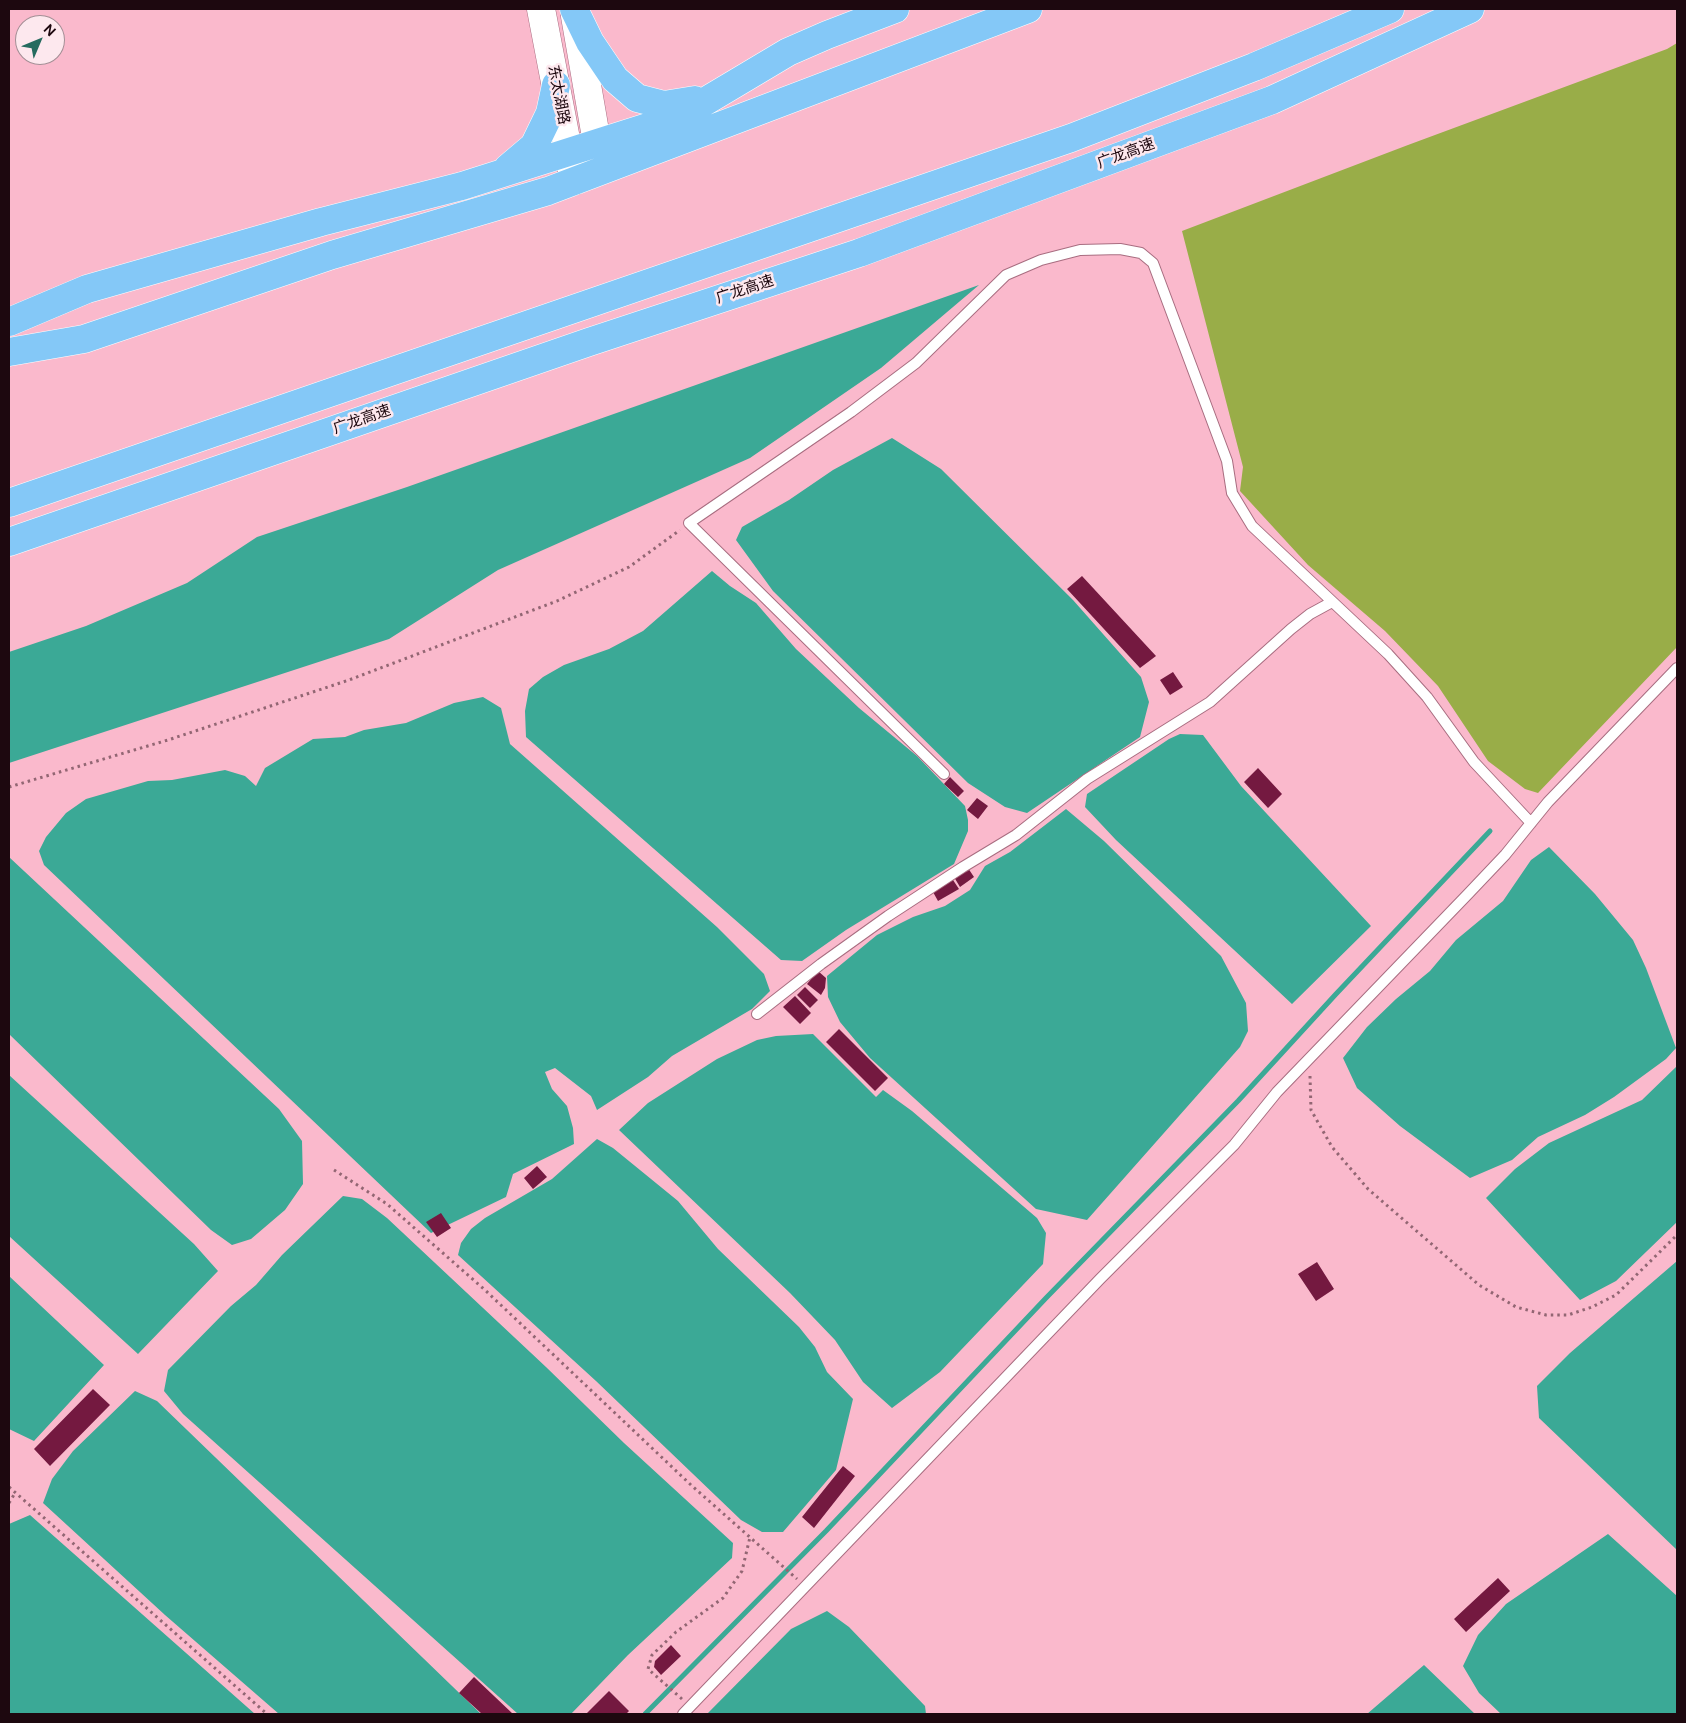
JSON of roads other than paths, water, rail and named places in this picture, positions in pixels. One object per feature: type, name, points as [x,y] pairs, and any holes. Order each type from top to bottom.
[{"type":"highway","points":[[574,9],[590,42],[615,79],[638,98],[664,105],[720,94]]},
{"type":"highway","points":[[9,352],[84,339],[332,255],[548,191],[574,181],[600,157],[679,117],[788,52],[895,9]]},
{"type":"highway","points":[[9,322],[87,289],[321,222],[499,175],[569,153],[600,157],[1028,9]]},
{"type":"highway","points":[[9,503],[1071,138],[1254,67],[1389,9]]},
{"type":"highway","name":"广龙高速","points":[[9,542],[589,342],[859,253],[1272,100],[1470,9]]},
{"type":"highway","points":[[499,175],[534,146],[550,114],[556,86]]},
{"type":"main road","name":"东太湖路","points":[[541,9],[574,181]]},
{"type":"main road","name":"东太湖路","points":[[574,9],[600,157]]},
{"type":"lane","points":[[944,774],[689,522],[851,412],[916,363],[1006,275],[1041,260],[1080,250],[1120,249],[1140,253],[1154,263],[1228,461],[1232,493],[1252,526],[1388,654],[1426,697],[1474,762],[1531,823]]},
{"type":"lane","points":[[757,1014],[873,926],[963,867],[1016,836],[1087,779],[1210,702],[1291,629],[1310,614],[1332,602]]},
{"type":"lane","points":[[683,1714],[1100,1279],[1234,1145],[1277,1092],[1505,855],[1548,802],[1677,668]]},
{"type":"waterway","points":[[645,1714],[826,1531],[1046,1298],[1238,1101],[1490,831]]}]
